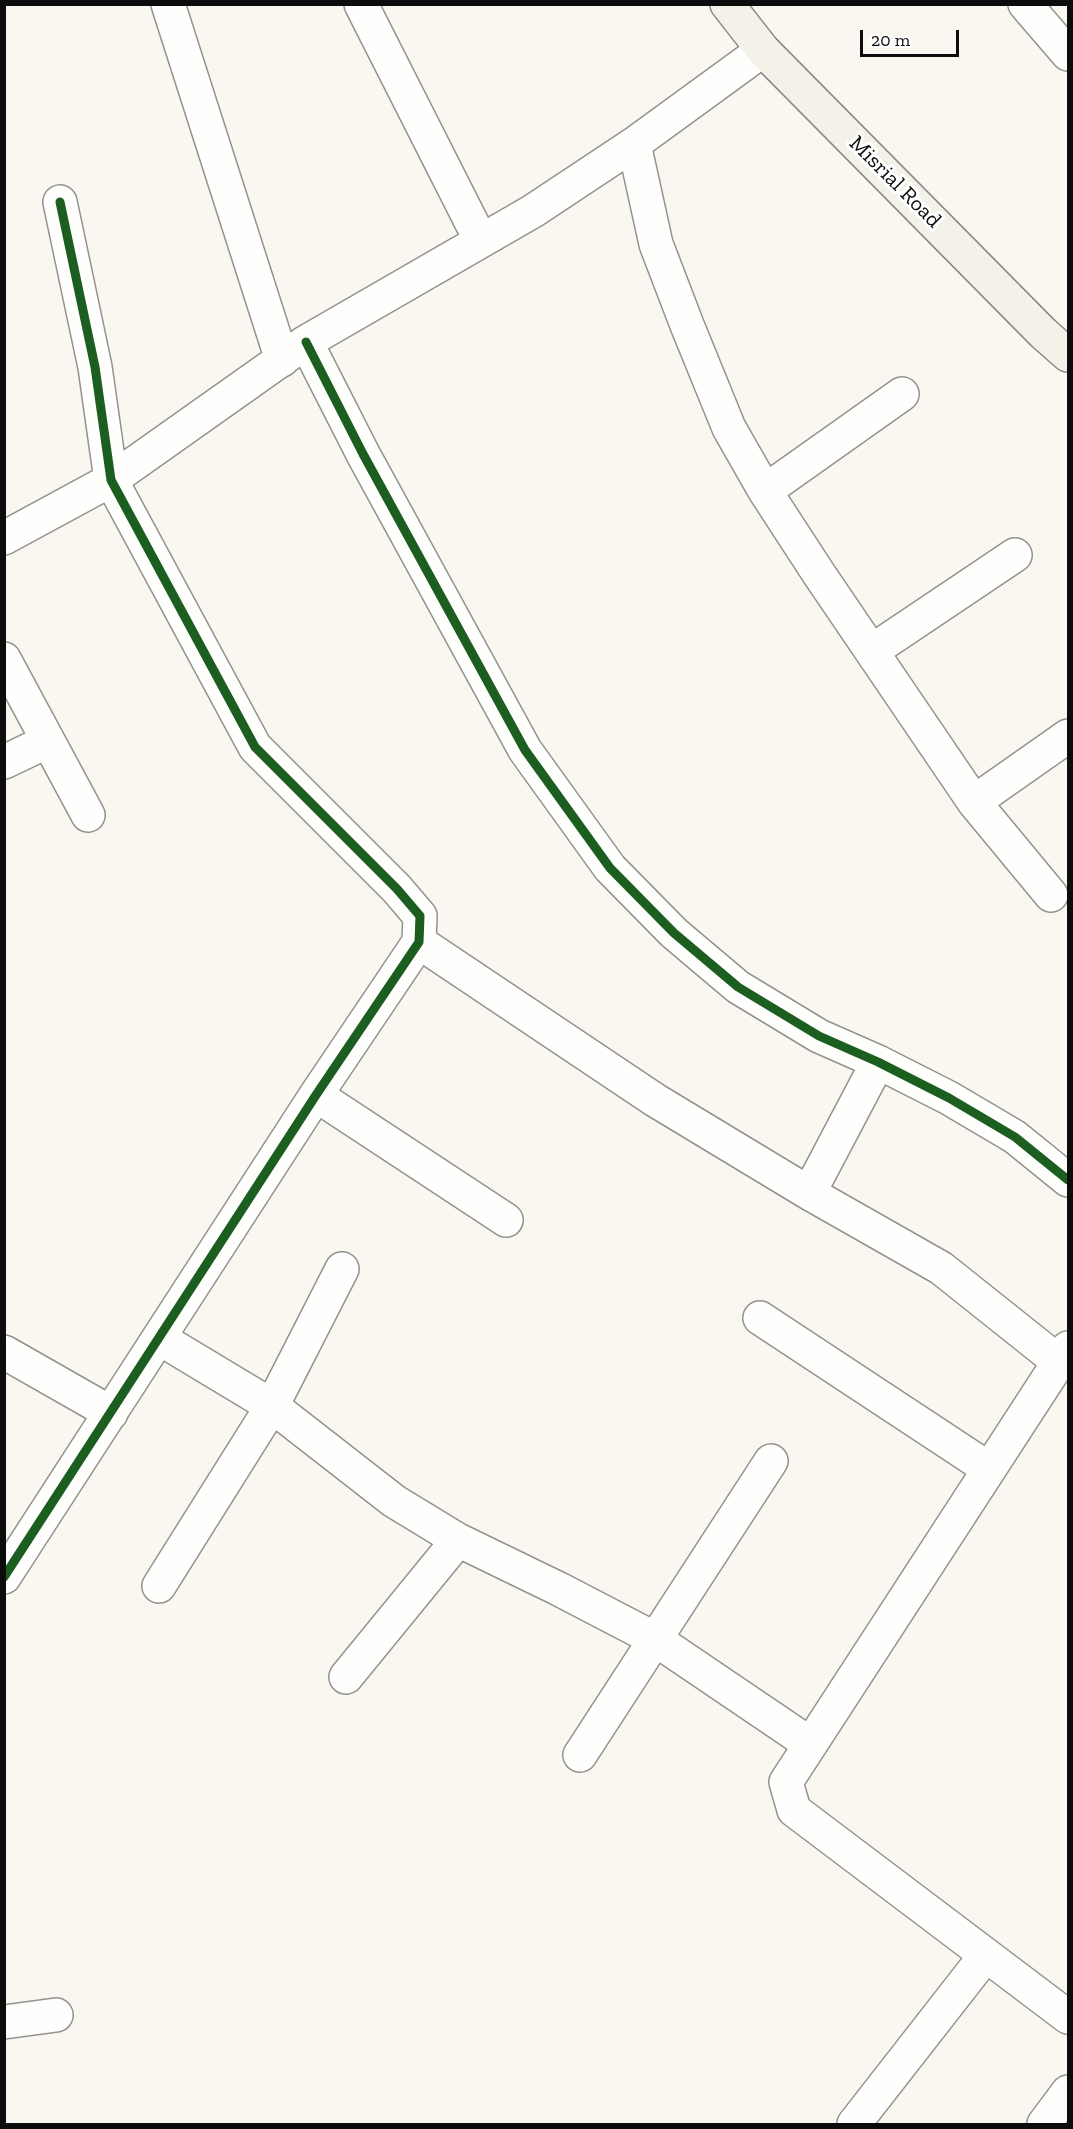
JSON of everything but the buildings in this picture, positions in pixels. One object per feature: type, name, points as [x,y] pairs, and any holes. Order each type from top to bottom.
[{"type":"main road","name":"Misrial Road","points":[[727,4],[764,50],[1043,333],[1068,355]]},
{"type":"street","points":[[168,4],[294,351],[363,454],[525,750],[610,868],[674,933],[738,987],[819,1036],[878,1062],[949,1098],[1015,1137],[1068,1180]]},
{"type":"street","points":[[362,4],[481,241]]},
{"type":"street","points":[[1025,4],[1068,54]]},
{"type":"street","points":[[4,538],[111,480],[294,351],[533,211],[634,144],[764,50]]},
{"type":"street","points":[[634,144],[656,243],[729,428],[765,491],[974,802],[1051,895]]},
{"type":"street","points":[[4,1577],[316,1095],[419,942],[420,916],[397,889],[255,747],[111,480],[95,366],[60,202]]},
{"type":"street","points":[[765,491],[902,394]]},
{"type":"street","points":[[872,651],[1015,555]]},
{"type":"street","points":[[4,658],[88,815]]},
{"type":"street","points":[[974,802],[1068,736]]},
{"type":"street","points":[[4,762],[48,741]]},
{"type":"street","points":[[419,942],[655,1100],[809,1193],[941,1268],[1064,1355],[786,1782],[794,1810],[1068,2017]]},
{"type":"street","points":[[809,1193],[878,1062]]},
{"type":"street","points":[[316,1095],[506,1220]]},
{"type":"street","points":[[159,1586],[272,1406],[342,1269]]},
{"type":"street","points":[[760,1318],[989,1469]]},
{"type":"street","points":[[159,1338],[272,1406],[394,1501],[458,1540],[655,1639],[810,1744]]},
{"type":"street","points":[[4,1352],[111,1413]]},
{"type":"street","points":[[580,1755],[771,1461]]},
{"type":"street","points":[[346,1677],[458,1540]]},
{"type":"street","points":[[854,2124],[986,1955]]},
{"type":"street","points":[[4,2022],[56,2015]]},
{"type":"street","points":[[1044,2124],[1068,2092]]},
{"type":"cycle path","points":[[4,1577],[316,1095],[419,942],[420,916],[397,889],[255,747],[111,480],[95,367],[60,202]]},
{"type":"cycle path","points":[[306,342],[363,454],[525,750],[610,868],[674,933],[738,987],[819,1036],[878,1062],[949,1098],[1015,1137],[1068,1180]]}]
